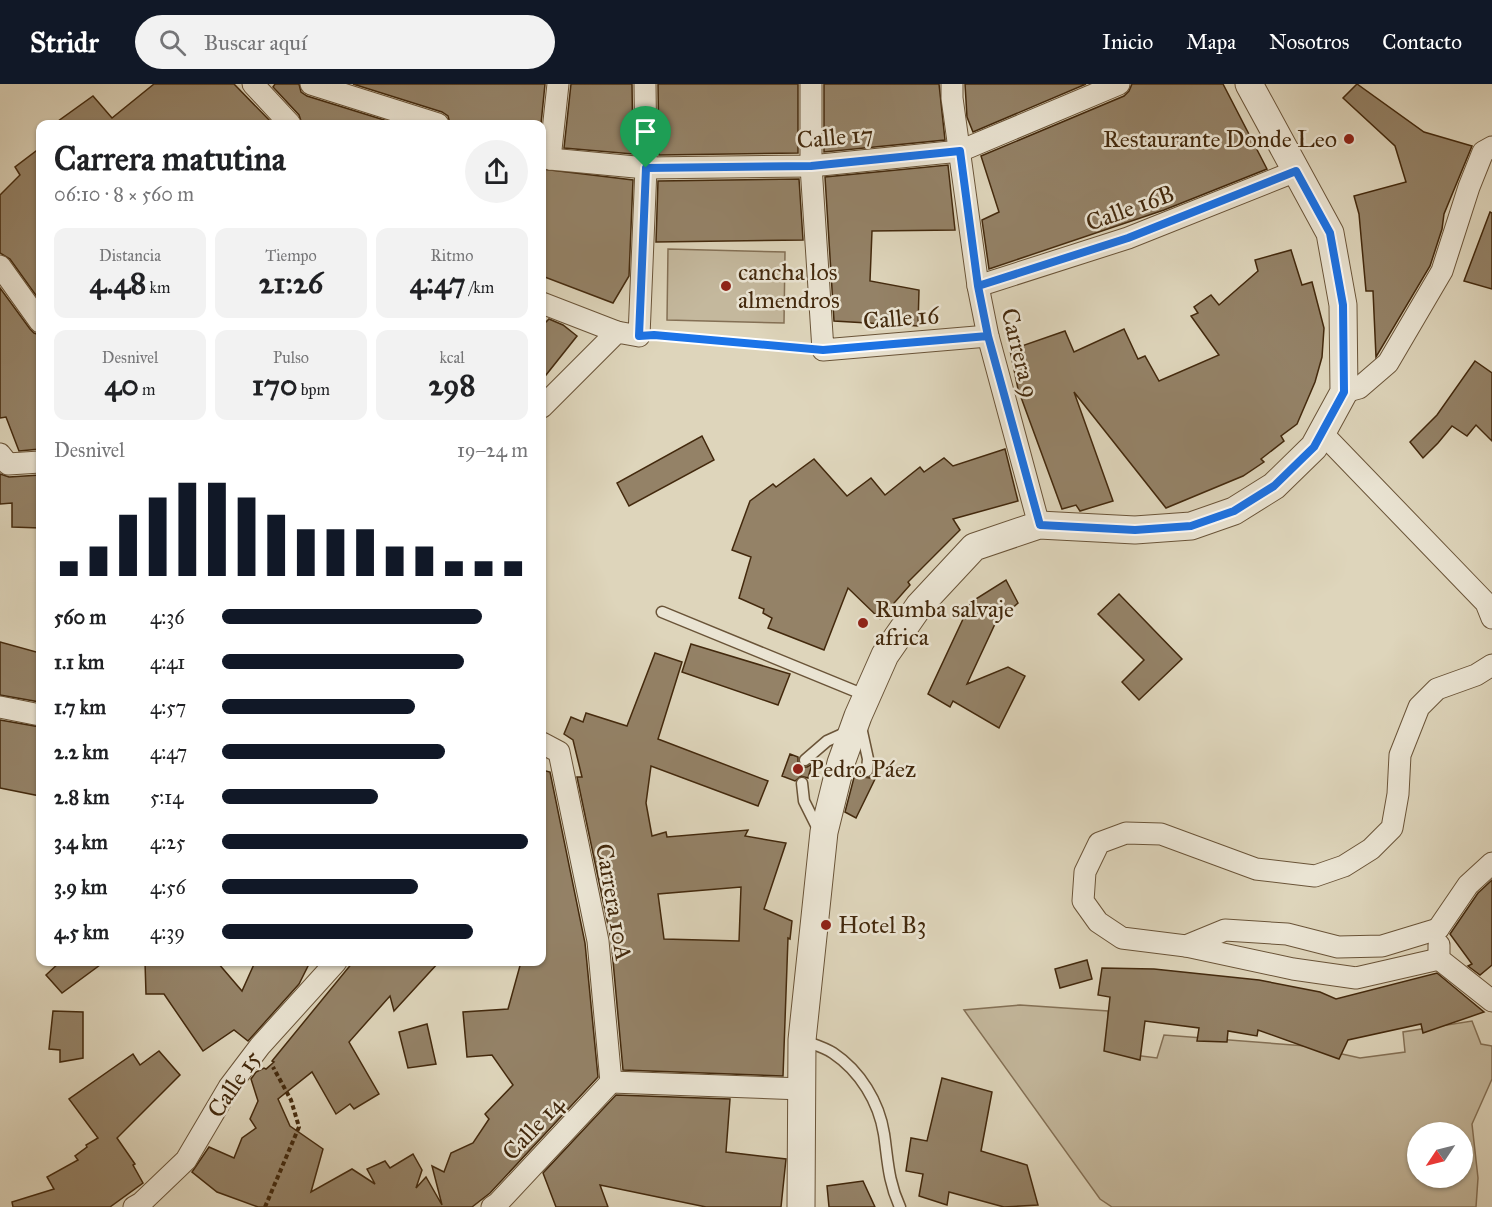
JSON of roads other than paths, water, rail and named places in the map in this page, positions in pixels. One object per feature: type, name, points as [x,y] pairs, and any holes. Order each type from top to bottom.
[{"type":"street","points":[[252,84],[286,120]]},
{"type":"street","points":[[311,84],[425,120]]},
{"type":"street","points":[[546,157],[558,84]]},
{"type":"street","points":[[546,305],[617,332],[639,336],[646,168],[645,84]]},
{"type":"street","points":[[811,84],[811,166]]},
{"type":"street","name":"Carrera 9","points":[[952,84],[978,286],[988,336],[1040,525]]},
{"type":"street","name":"Calle 17","points":[[546,157],[646,168],[811,166],[960,151],[1119,84]]},
{"type":"street","points":[[801,1207],[802,1040],[829,829],[841,763],[859,714],[885,655],[919,606],[974,547],[1040,525],[1135,530],[1191,526],[1234,511],[1274,486],[1314,447],[1344,392],[1343,305],[1330,233],[1249,84]]},
{"type":"street","points":[[1344,392],[1359,388],[1388,363],[1442,271],[1468,188],[1483,152],[1492,147]]},
{"type":"street","name":"Calle 16","points":[[811,166],[823,350],[988,336]]},
{"type":"street","name":"Calle 16B","points":[[978,286],[1128,238],[1296,171]]},
{"type":"street","points":[[0,266],[36,316]]},
{"type":"street","points":[[546,403],[617,332]]},
{"type":"street","points":[[1323,433],[1486,603],[1492,618]]},
{"type":"street","points":[[0,454],[8,464],[36,462]]},
{"type":"street","points":[[1439,958],[1356,978],[1293,969],[1186,946],[1122,938],[1098,922],[1083,901],[1084,872],[1099,843],[1126,833],[1161,834],[1256,869],[1315,876],[1344,866],[1371,849],[1392,828],[1398,794],[1400,755],[1419,707],[1437,689],[1476,675],[1492,665]]},
{"type":"street","points":[[0,707],[36,714]]},
{"type":"street","name":"Carrera 10A","points":[[546,748],[560,752],[598,941],[611,1082]]},
{"type":"street","points":[[1492,863],[1468,885],[1438,929],[1439,958],[1492,1001]]},
{"type":"street","points":[[1186,946],[1225,930],[1287,934],[1338,946],[1382,946],[1438,929]]},
{"type":"street","name":"Calle 15","points":[[134,1207],[186,1160],[229,1087],[260,1046],[332,966]]},
{"type":"street","points":[[611,1082],[801,1089]]},
{"type":"street","name":"Calle 14","points":[[492,1207],[611,1082]]},
{"type":"lane","points":[[662,612],[859,714]]},
{"type":"lane","points":[[805,759],[859,714]]},
{"type":"lane","points":[[859,714],[868,759],[867,771]]},
{"type":"lane","points":[[802,783],[804,801],[813,821],[829,829]]},
{"type":"lane","points":[[802,1040],[832,1053],[857,1074],[875,1101],[884,1133],[891,1188],[900,1207]]},
{"type":"place","name":"Restaurante Donde Leo","points":[[1349,139]]},
{"type":"place","name":"cancha los almendros","points":[[726,286]]},
{"type":"place","name":"Rumba salvaje africa","points":[[863,623]]},
{"type":"place","name":"Pedro Páez","points":[[798,769]]},
{"type":"place","name":"Hotel B3","points":[[826,925]]}]
